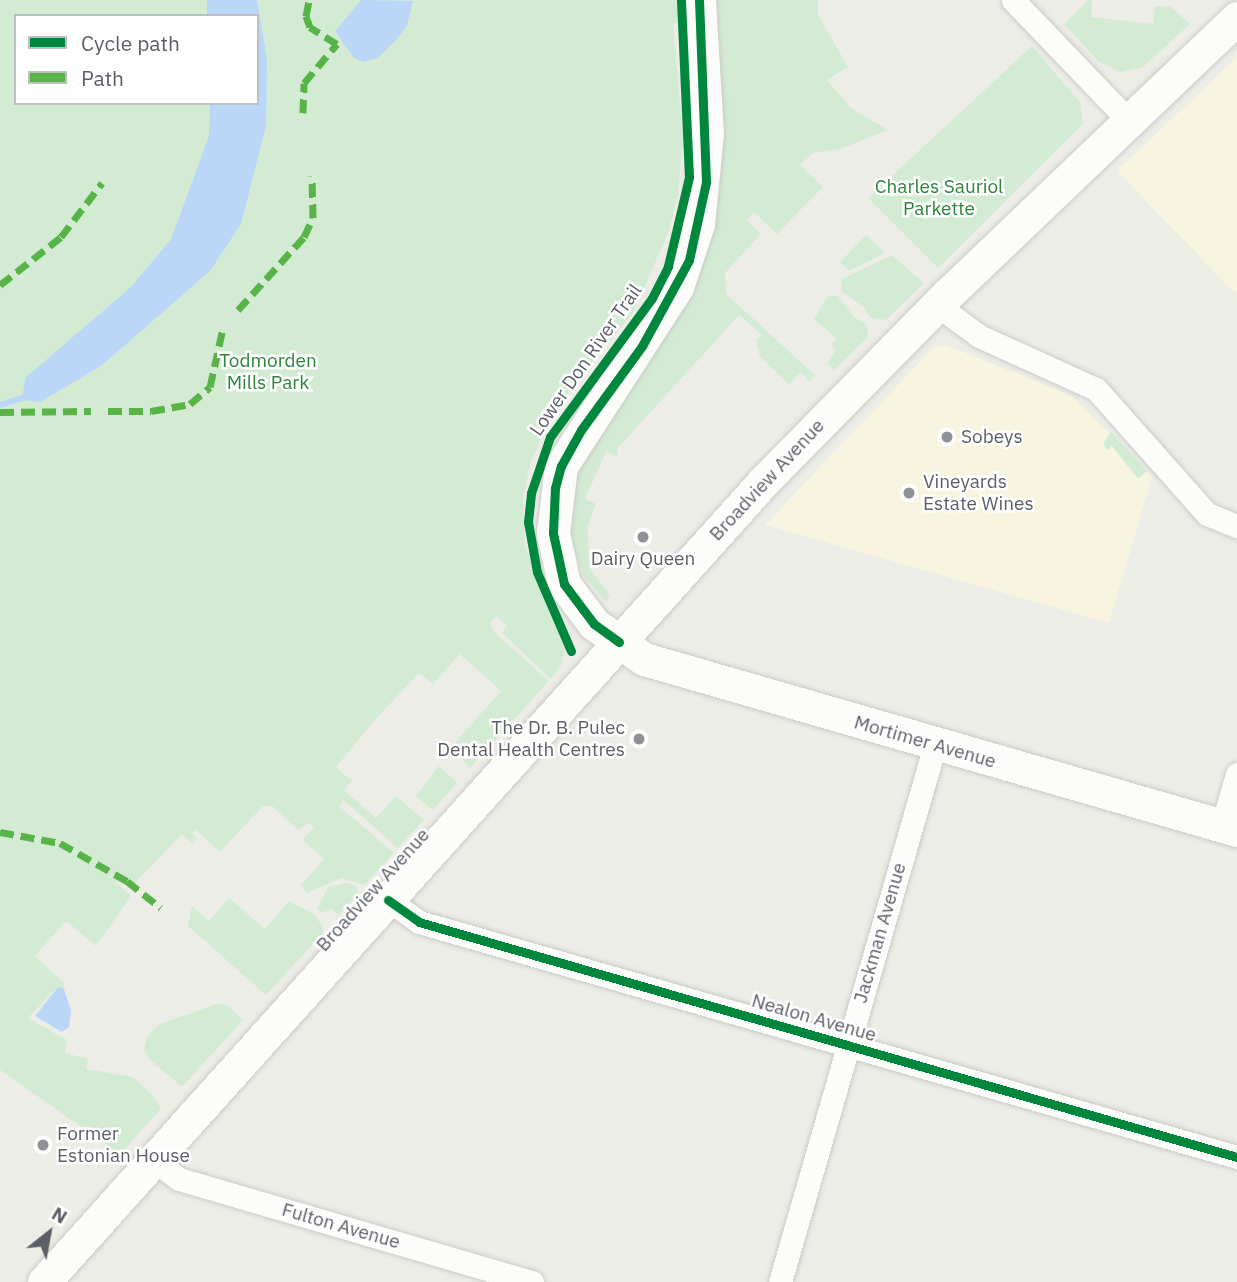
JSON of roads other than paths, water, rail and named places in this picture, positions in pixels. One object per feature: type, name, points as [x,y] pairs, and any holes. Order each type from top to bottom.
[{"type":"main road","name":"Mortimer Avenue","points":[[699,0],[706,182],[689,260],[642,346],[581,430],[561,466],[555,488],[553,533],[564,584],[594,624],[643,659],[1229,828]]},
{"type":"main road","name":"Broadview Avenue","points":[[44,1282],[764,481],[937,305],[1127,119],[1237,18]]},
{"type":"street","points":[[1013,0],[1127,119]]},
{"type":"street","points":[[937,305],[979,336],[1096,390],[1207,514],[1237,526]]},
{"type":"street","name":"Jackman Avenue","points":[[780,1282],[935,745]]},
{"type":"street","points":[[1229,828],[1237,774]]},
{"type":"street","name":"Nealon Avenue","points":[[388,900],[419,922],[1237,1157]]},
{"type":"street","name":"Fulton Avenue","points":[[155,1161],[179,1179],[531,1282]]},
{"type":"water","points":[[207,0],[257,0],[267,59],[266,126],[241,224],[210,271],[101,366],[40,402],[22,400],[25,378],[131,287],[171,239],[209,136],[210,105],[259,105],[259,14],[207,14]]},
{"type":"water","points":[[361,0],[413,1],[407,25],[397,39],[378,58],[363,62],[354,58],[335,31]]},
{"type":"water","points":[[58,987],[64,989],[71,1010],[69,1027],[62,1032],[35,1016]]},
{"type":"waterway","points":[[0,405],[27,396]]},
{"type":"place","name":"Sobeys","points":[[947,437]]},
{"type":"place","name":"Vineyards Estate Wines","points":[[909,493]]},
{"type":"place","name":"Dairy Queen","points":[[643,537]]},
{"type":"place","name":"The Dr. B. Pulec Dental Health Centres","points":[[639,739]]},
{"type":"place","name":"Former Estonian House","points":[[43,1145]]},
{"type":"park label","name":"Charles Sauriol Parkette","points":[[939,198]]},
{"type":"park label","name":"Todmorden Mills Park","points":[[268,372]]}]
